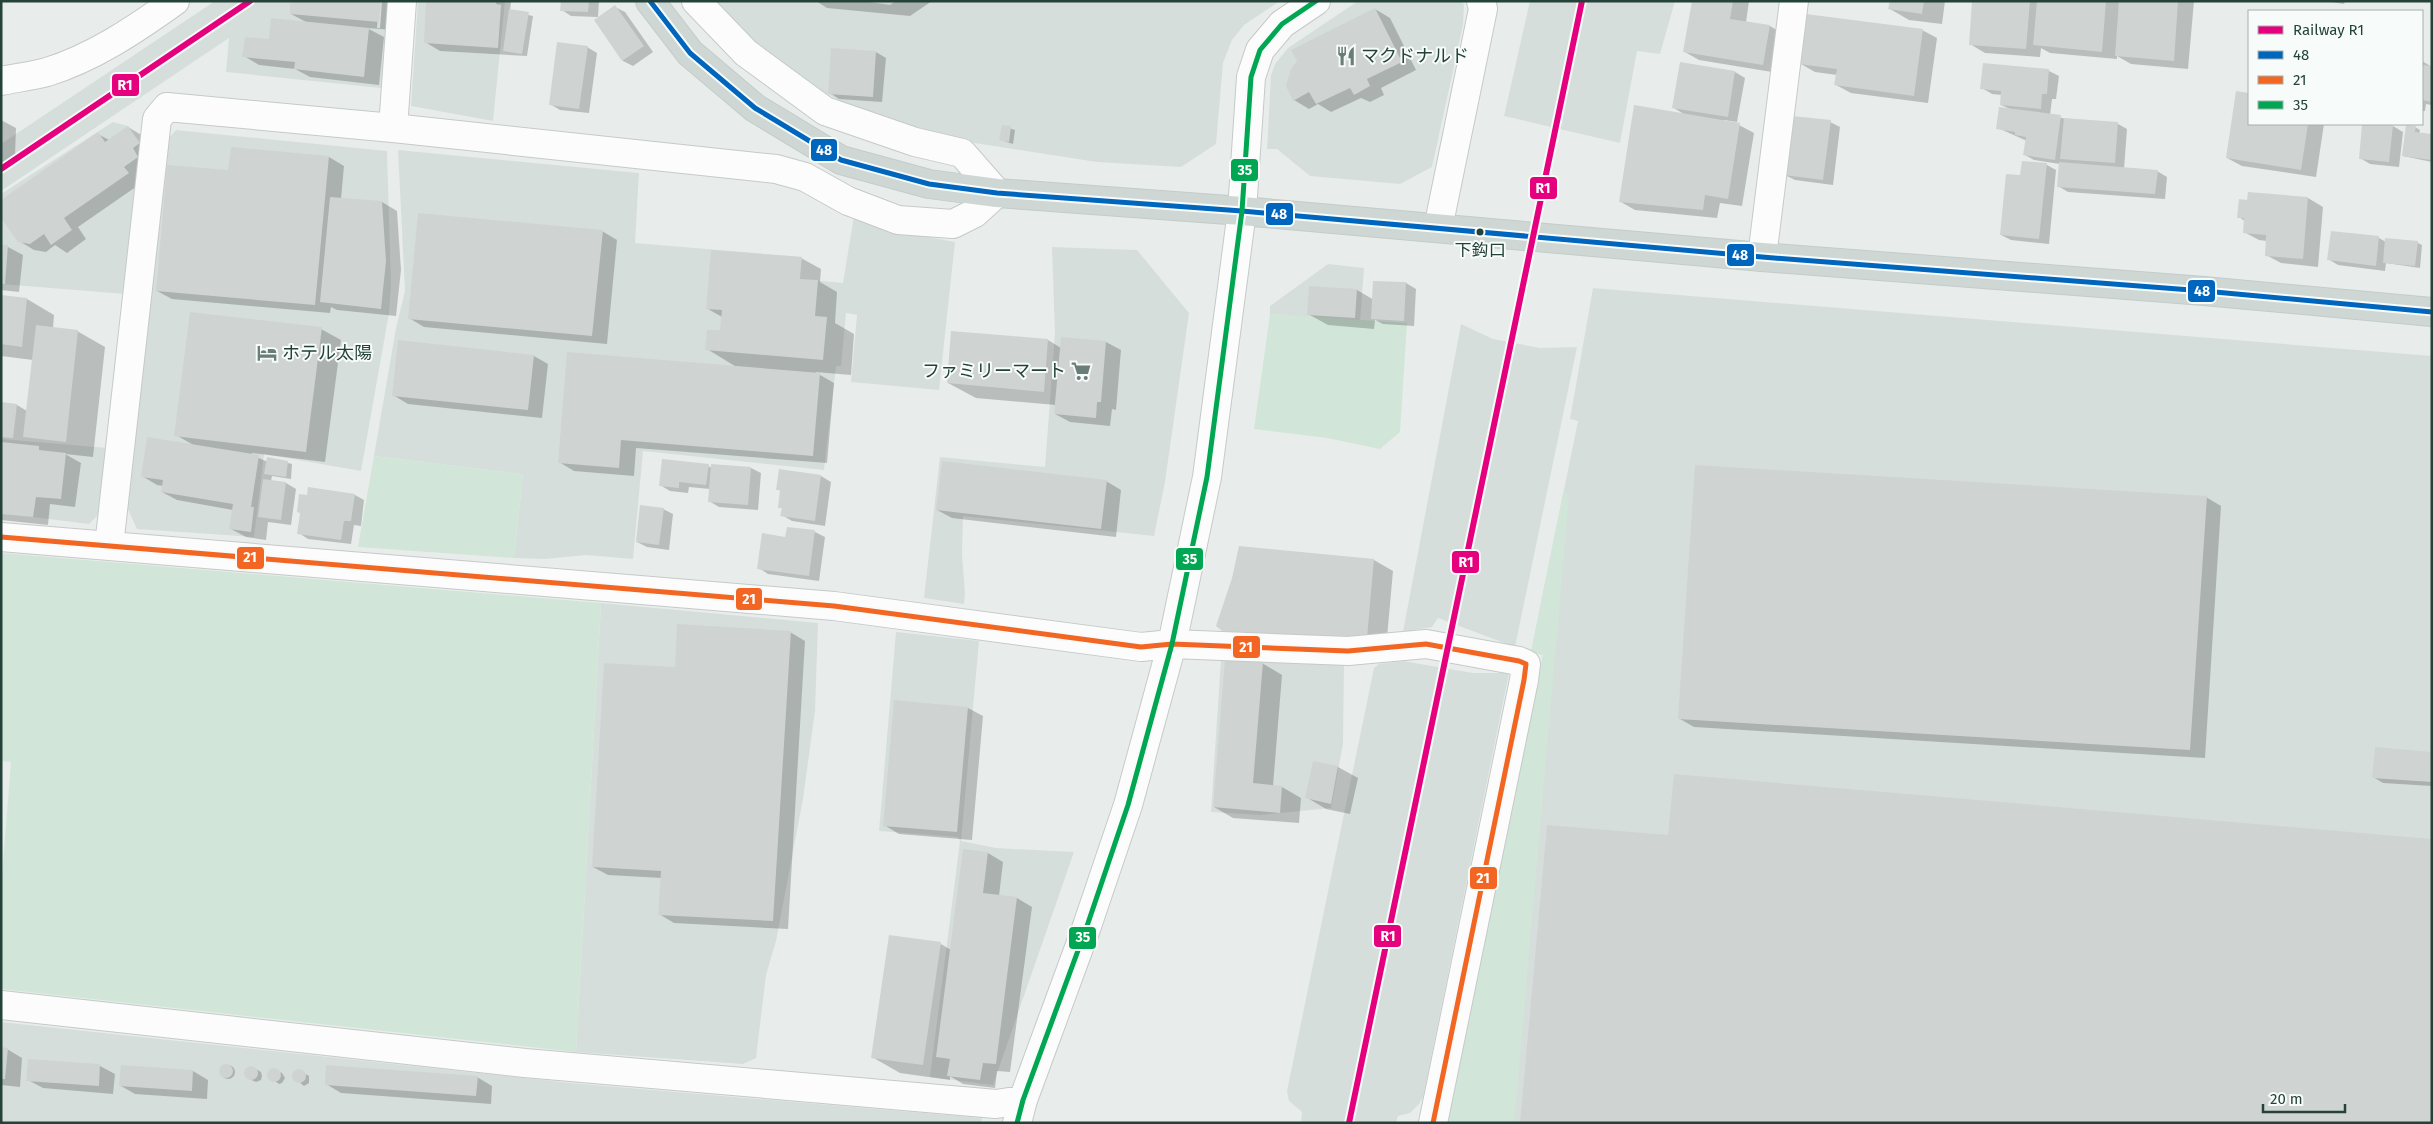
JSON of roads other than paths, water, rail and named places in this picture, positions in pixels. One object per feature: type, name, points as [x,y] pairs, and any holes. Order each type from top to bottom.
[{"type":"main road","points":[[650,1],[690,53],[755,108],[841,160],[929,184],[997,192],[1242,211],[1762,257],[2204,291],[2432,312]]},
{"type":"street","points":[[1,81],[46,72],[85,58],[149,20],[175,1]]},
{"type":"street","points":[[393,128],[402,1]]},
{"type":"street","points":[[109,546],[157,119],[167,107],[393,128],[776,169],[805,177],[848,201],[898,220],[953,224],[975,214],[997,192],[962,153],[915,142],[825,111],[746,53],[696,1]]},
{"type":"street","points":[[1,1005],[525,1063],[996,1104],[1020,1111],[1128,805],[1172,644],[1207,477],[1242,211],[1251,77],[1260,50],[1282,24],[1316,1]]},
{"type":"street","points":[[1438,228],[1482,9],[1481,1]]},
{"type":"street","points":[[1762,257],[1794,1]]},
{"type":"street","points":[[1,536],[834,606],[1141,647],[1172,644],[1348,651],[1426,644],[1519,661],[1526,664],[1433,1123]]},
{"type":"railway","points":[[1,169],[250,1]]},
{"type":"rail line","name":"R1","points":[[1,169],[250,1]]},
{"type":"rail line","name":"R1","points":[[1349,1123],[1582,1]]},
{"type":"place","name":"マクドナルド","points":[[1346,56]]},
{"type":"place","name":"下鈎口","points":[[1480,232]]},
{"type":"place","name":"ホテル太陽","points":[[267,353]]},
{"type":"place","name":"ファミリーマート","points":[[1081,371]]}]
